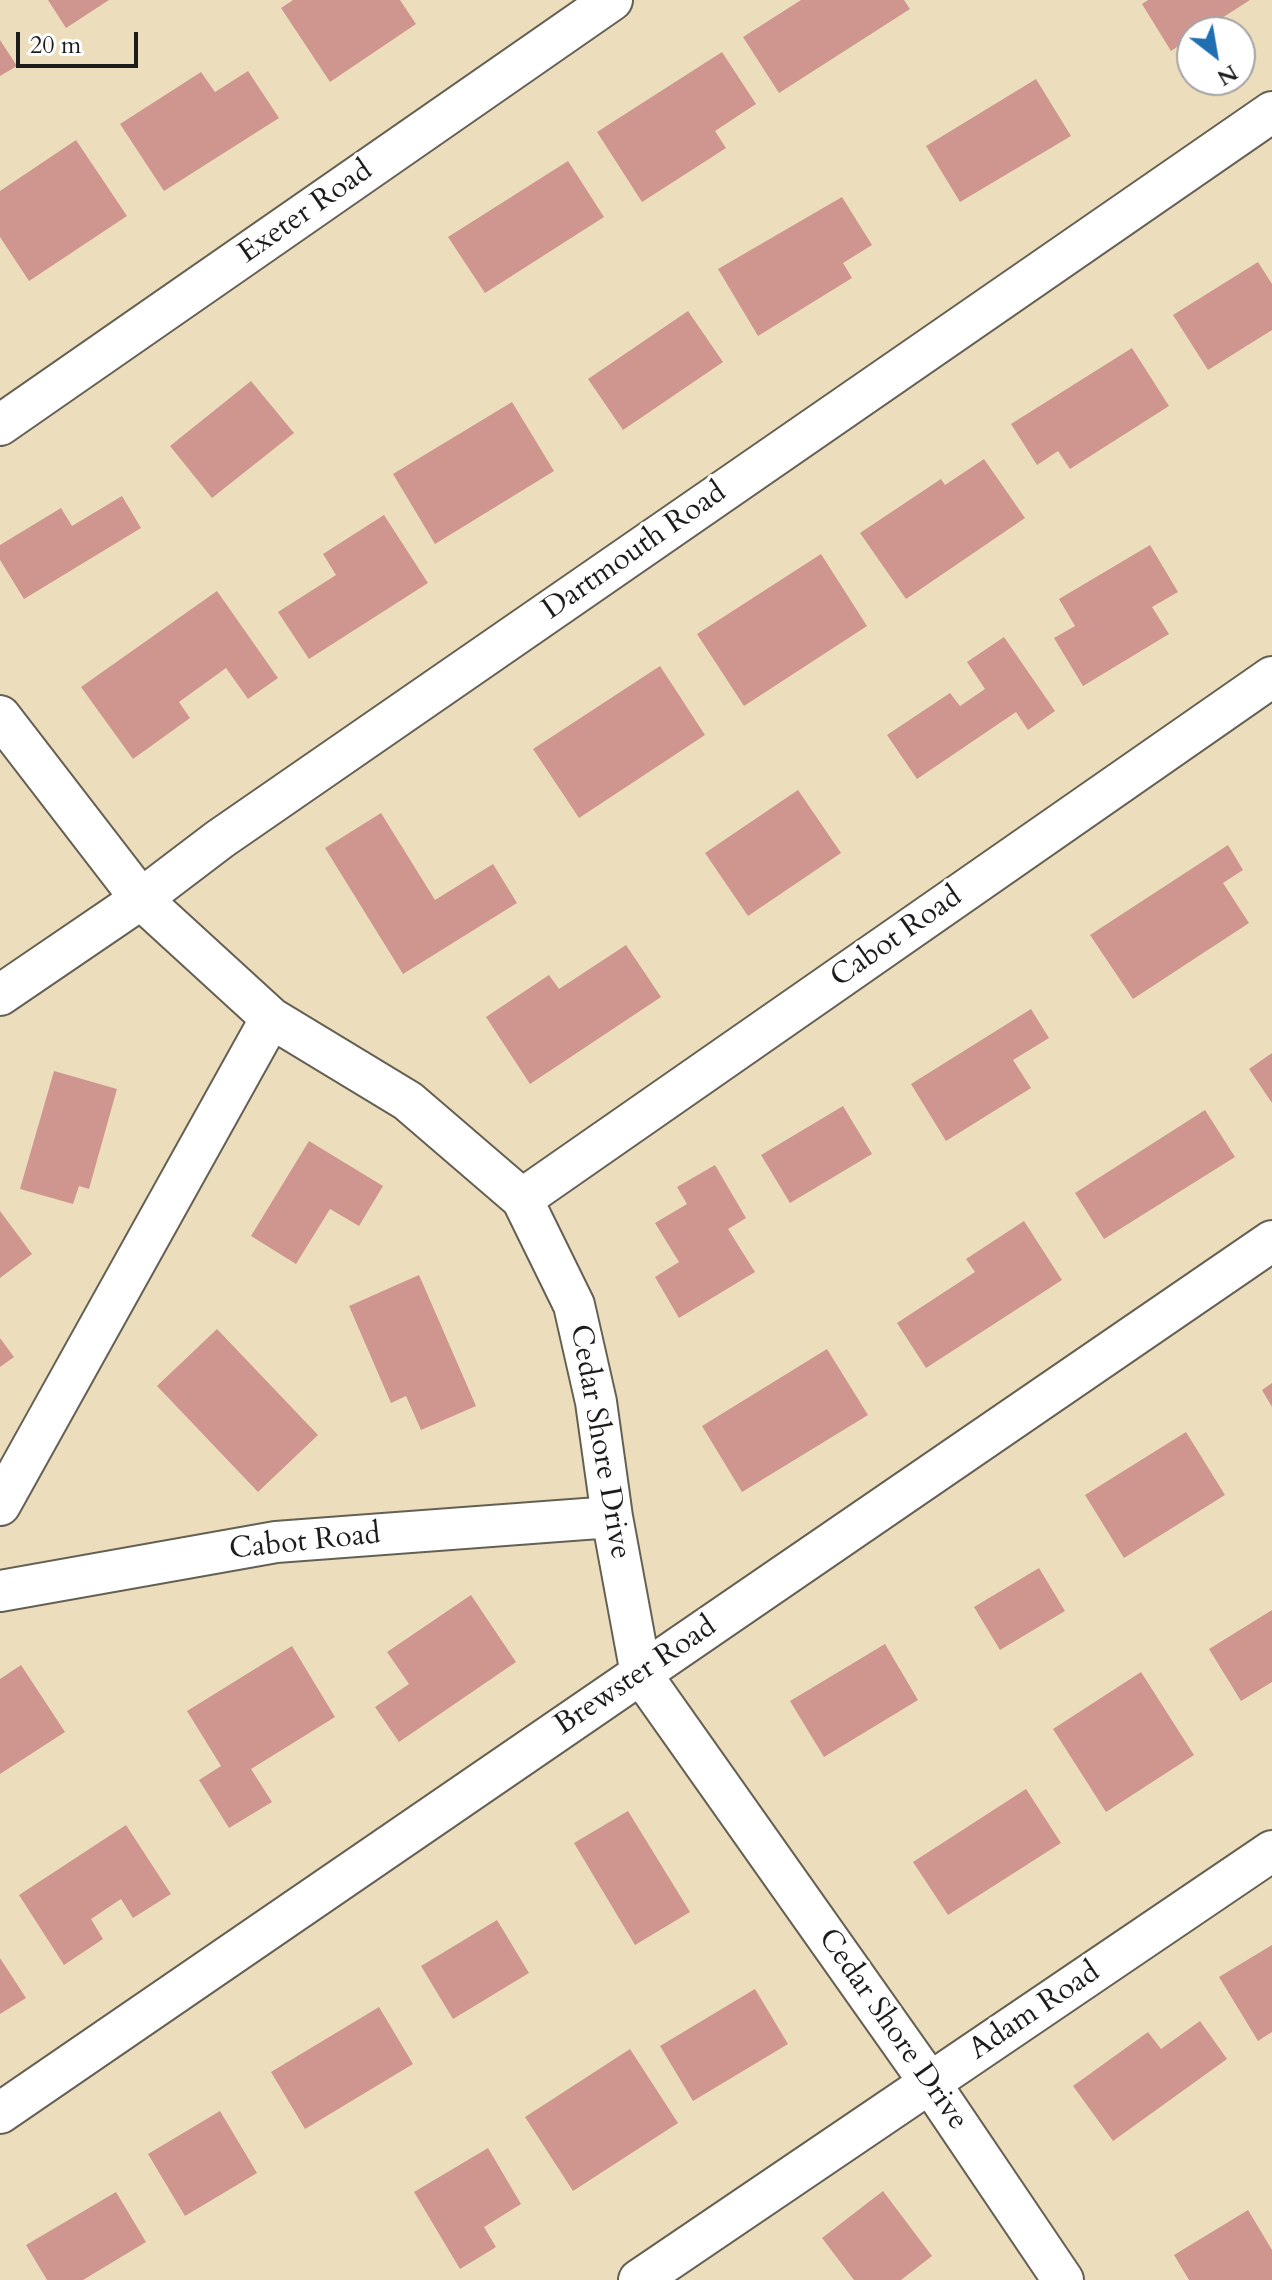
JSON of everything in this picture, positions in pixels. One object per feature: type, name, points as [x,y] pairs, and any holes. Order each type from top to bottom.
[{"type":"street","name":"Exeter Road","points":[[0,425],[612,0]]},
{"type":"street","name":"Dartmouth Road","points":[[0,995],[141,899],[220,839],[1272,112]]},
{"type":"street","name":"Cabot Road","points":[[522,1199],[1272,677]]},
{"type":"street","name":"Cedar Shore Drive","points":[[0,716],[141,899],[271,1018],[408,1101],[522,1199],[574,1305],[596,1402],[612,1517],[641,1674],[930,2083],[1063,2280]]},
{"type":"street","points":[[0,1505],[271,1018]]},
{"type":"street","name":"Brewster Road","points":[[0,2113],[1272,1241]]},
{"type":"street","name":"Cabot Road","points":[[0,1591],[276,1542],[612,1517]]},
{"type":"street","name":"Adam Road","points":[[639,2280],[1272,1851]]},
{"type":"building","points":[[48,0],[109,0],[66,28]]},
{"type":"building","points":[[293,0],[400,0],[416,24],[330,82],[281,8]]},
{"type":"building","points":[[801,0],[904,0],[910,9],[779,93],[743,37]]},
{"type":"building","points":[[1148,0],[1250,0],[1225,16],[1176,16],[1176,48],[1171,51],[1142,4]]},
{"type":"building","points":[[0,40],[17,66],[0,76]]},
{"type":"building","points":[[722,52],[756,104],[715,131],[726,148],[642,202],[597,132]]},
{"type":"building","points":[[248,71],[279,118],[164,191],[120,124],[201,72],[215,92]]},
{"type":"building","points":[[1036,79],[1071,136],[960,202],[926,146]]},
{"type":"building","points":[[76,140],[127,216],[29,281],[0,237],[0,191]]},
{"type":"building","points":[[568,161],[604,217],[485,293],[448,237]]},
{"type":"building","points":[[842,197],[872,245],[843,263],[852,278],[758,336],[718,269]]},
{"type":"building","points":[[1258,262],[1272,284],[1272,330],[1208,370],[1173,315]]},
{"type":"building","points":[[688,311],[723,362],[623,430],[588,379]]},
{"type":"building","points":[[1132,348],[1169,406],[1070,469],[1058,451],[1037,465],[1011,424]]},
{"type":"building","points":[[251,381],[294,433],[212,498],[170,446]]},
{"type":"building","points":[[512,402],[554,471],[435,544],[393,474]]},
{"type":"building","points":[[984,459],[1025,518],[906,599],[860,533],[941,479],[945,485]]},
{"type":"building","points":[[122,496],[141,528],[24,599],[0,560],[0,545],[61,508],[72,526]]},
{"type":"building","points":[[384,515],[428,583],[309,659],[278,612],[336,575],[323,554]]},
{"type":"building","points":[[1150,545],[1178,592],[1152,607],[1169,634],[1083,686],[1054,638],[1075,626],[1059,599]]},
{"type":"building","points":[[821,554],[867,626],[744,706],[697,634]]},
{"type":"building","points":[[217,591],[278,678],[248,699],[226,668],[179,702],[190,718],[133,759],[81,687]]},
{"type":"building","points":[[1004,637],[1055,711],[1028,730],[1016,712],[917,779],[887,735],[950,693],[960,706],[985,689],[967,662]]},
{"type":"building","points":[[660,666],[705,735],[579,818],[533,749]]},
{"type":"building","points":[[798,790],[841,853],[748,916],[705,853]]},
{"type":"building","points":[[381,813],[435,900],[493,864],[517,903],[403,974],[325,848]]},
{"type":"building","points":[[1228,845],[1243,870],[1223,883],[1249,923],[1133,999],[1090,935]]},
{"type":"building","points":[[626,945],[661,997],[530,1084],[486,1017],[549,975],[559,989]]},
{"type":"building","points":[[1031,1009],[1049,1038],[1013,1060],[1031,1088],[946,1141],[911,1084]]},
{"type":"building","points":[[1272,1053],[1272,1103],[1249,1069]]},
{"type":"building","points":[[54,1071],[117,1089],[89,1189],[79,1186],[73,1204],[20,1189]]},
{"type":"building","points":[[843,1106],[872,1154],[790,1203],[761,1155]]},
{"type":"building","points":[[1205,1110],[1235,1157],[1104,1239],[1075,1193]]},
{"type":"building","points":[[309,1141],[383,1186],[359,1226],[330,1209],[296,1264],[251,1236]]},
{"type":"building","points":[[715,1165],[746,1218],[728,1229],[755,1272],[679,1318],[655,1277],[679,1262],[655,1223],[687,1204],[677,1187]]},
{"type":"building","points":[[0,1211],[32,1254],[0,1278]]},
{"type":"building","points":[[1024,1221],[1062,1280],[926,1368],[897,1323],[975,1272],[966,1259]]},
{"type":"building","points":[[419,1275],[476,1406],[421,1430],[406,1396],[391,1403],[349,1306]]},
{"type":"building","points":[[217,1329],[318,1435],[258,1492],[157,1386]]},
{"type":"building","points":[[0,1338],[14,1357],[0,1367]]},
{"type":"building","points":[[827,1349],[868,1415],[742,1492],[702,1426]]},
{"type":"building","points":[[1272,1383],[1272,1407],[1262,1390]]},
{"type":"building","points":[[1186,1432],[1225,1495],[1124,1558],[1085,1495]]},
{"type":"building","points":[[1039,1568],[1065,1611],[1000,1650],[974,1607]]},
{"type":"building","points":[[471,1595],[516,1662],[399,1742],[375,1707],[409,1684],[387,1652]]},
{"type":"building","points":[[1272,1610],[1272,1682],[1241,1701],[1209,1649]]},
{"type":"building","points":[[885,1644],[918,1700],[824,1757],[790,1701]]},
{"type":"building","points":[[292,1646],[335,1717],[251,1769],[272,1802],[229,1828],[199,1780],[221,1766],[187,1711]]},
{"type":"building","points":[[21,1665],[65,1732],[0,1774],[0,1679]]},
{"type":"building","points":[[1141,1672],[1194,1755],[1106,1812],[1053,1729]]},
{"type":"building","points":[[1026,1789],[1061,1843],[948,1915],[913,1862]]},
{"type":"building","points":[[628,1811],[690,1912],[635,1945],[574,1843]]},
{"type":"building","points":[[126,1825],[171,1894],[133,1918],[121,1899],[91,1919],[103,1939],[64,1965],[19,1895]]},
{"type":"building","points":[[497,1920],[529,1973],[453,2019],[421,1966]]},
{"type":"building","points":[[1272,1945],[1272,2032],[1258,2041],[1219,1977]]},
{"type":"building","points":[[0,1958],[26,1998],[0,2014]]},
{"type":"building","points":[[755,1989],[788,2044],[693,2101],[660,2046]]},
{"type":"building","points":[[379,2007],[413,2064],[305,2129],[271,2072]]},
{"type":"building","points":[[1200,2021],[1227,2059],[1113,2141],[1073,2086],[1148,2032],[1161,2049]]},
{"type":"building","points":[[630,2049],[678,2123],[573,2191],[525,2117]]},
{"type":"building","points":[[220,2111],[257,2173],[185,2216],[148,2154]]},
{"type":"building","points":[[488,2148],[521,2204],[484,2227],[496,2247],[460,2269],[414,2192]]},
{"type":"building","points":[[883,2191],[932,2256],[901,2280],[854,2280],[822,2238]]},
{"type":"building","points":[[116,2192],[146,2242],[83,2280],[47,2280],[26,2245]]},
{"type":"building","points":[[1248,2210],[1272,2250],[1272,2280],[1189,2280],[1174,2255]]}]
